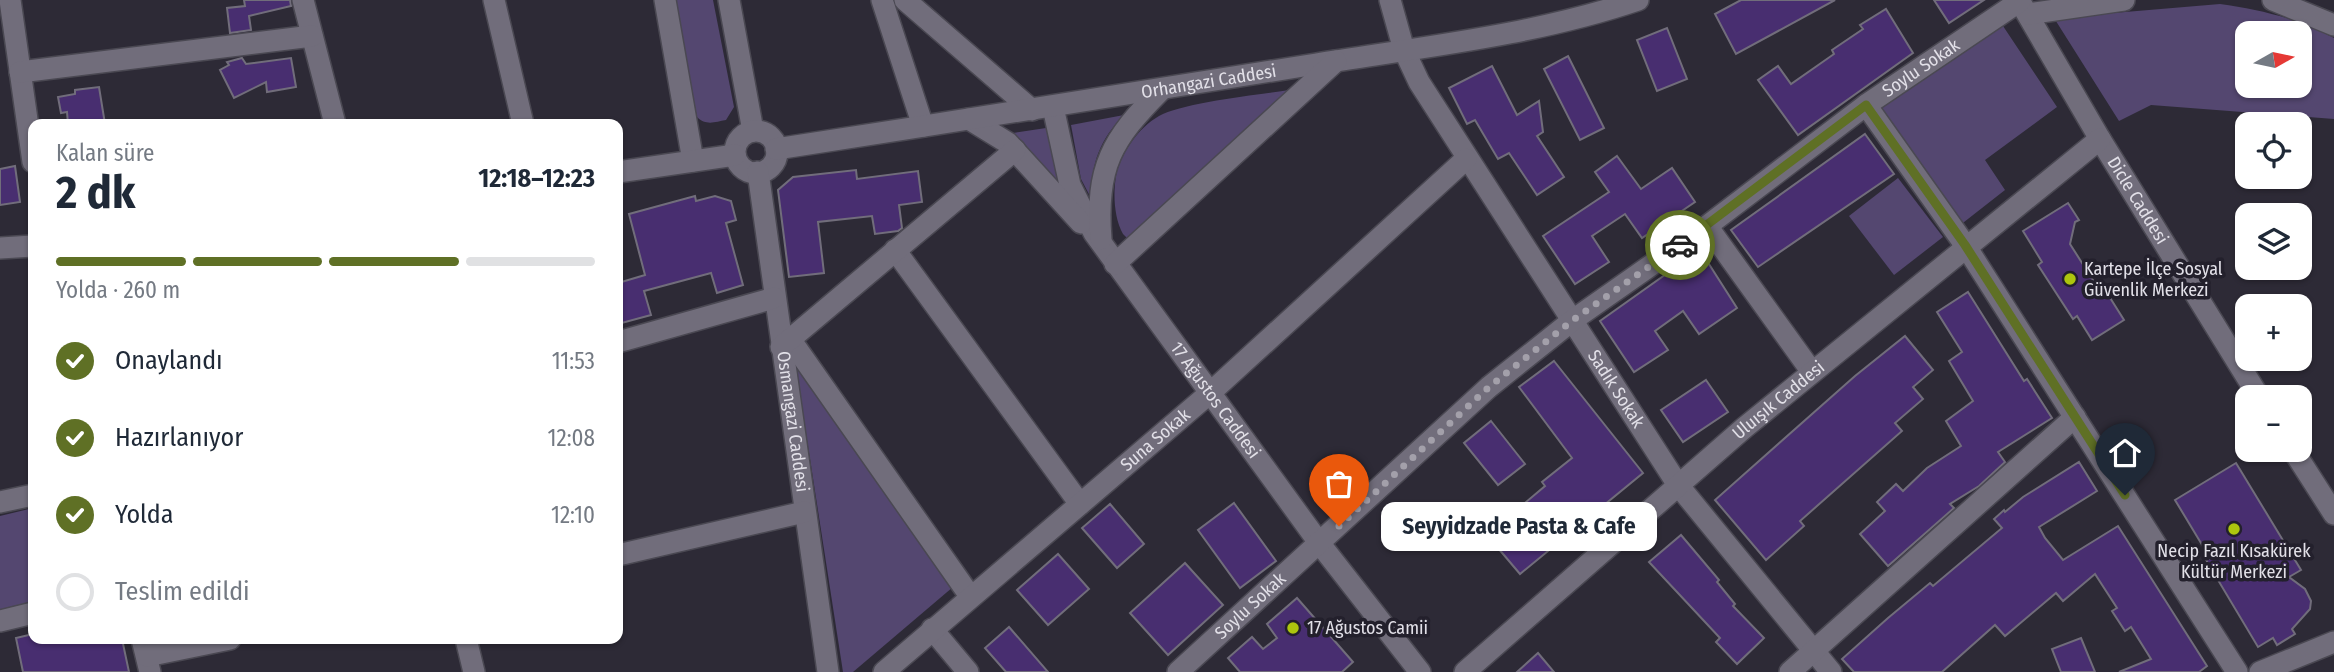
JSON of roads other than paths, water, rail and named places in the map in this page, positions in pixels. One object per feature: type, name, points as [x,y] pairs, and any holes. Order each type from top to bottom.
[{"type":"street","points":[[10,0],[28,127]]},
{"type":"street","points":[[303,0],[334,119]]},
{"type":"street","points":[[494,0],[522,119]]},
{"type":"street","points":[[665,0],[693,162]]},
{"type":"street","points":[[729,0],[752,131]]},
{"type":"street","points":[[882,0],[923,126]]},
{"type":"street","points":[[905,0],[1043,109]]},
{"type":"street","name":"Sadık Sokak","points":[[1390,0],[1404,50],[1419,82],[1678,485],[1831,672]]},
{"type":"street","name":"Orhangazi Caddesi","points":[[776,149],[1404,50],[1550,23],[1638,0]]},
{"type":"street","points":[[2022,5],[2124,0]]},
{"type":"street","points":[[2273,0],[2326,15]]},
{"type":"street","name":"Soylu Sokak","points":[[1178,672],[1489,387],[1573,320],[1707,226],[1866,105],[2022,5]]},
{"type":"street","name":"Dicle Caddesi","points":[[2022,5],[2100,139],[2252,385]]},
{"type":"street","points":[[20,72],[312,36]]},
{"type":"street","points":[[1115,264],[1336,61]]},
{"type":"street","points":[[1102,244],[1098,206],[1106,162],[1132,119],[1161,90]]},
{"type":"street","points":[[1866,105],[1965,245],[2237,672]]},
{"type":"street","name":"17 Ağustos Caddesi","points":[[1043,109],[1070,185],[1115,264],[1320,544],[1420,672]]},
{"type":"street","points":[[969,119],[1015,150],[1102,244]]},
{"type":"street","points":[[752,131],[771,137],[776,149],[774,163],[758,172],[742,168],[735,155],[737,142],[752,131]]},
{"type":"street","name":"Uluışık Caddesi","points":[[1465,672],[1678,485],[1812,372],[1965,245],[2100,139]]},
{"type":"street","points":[[970,596],[786,343],[1015,150]]},
{"type":"street","points":[[623,172],[735,155]]},
{"type":"street","name":"Suna Sokak","points":[[884,672],[932,628],[1210,393],[1466,159]]},
{"type":"street","name":"Osmangazi Caddesi","points":[[758,172],[775,299],[786,343],[804,512],[828,672]]},
{"type":"street","points":[[1707,226],[1812,372]]},
{"type":"street","points":[[0,248],[28,246]]},
{"type":"street","points":[[895,250],[1080,504]]},
{"type":"street","points":[[623,341],[775,299]]},
{"type":"street","points":[[1790,672],[2075,417]]},
{"type":"street","points":[[2301,462],[2334,514]]},
{"type":"street","points":[[0,502],[28,496]]},
{"type":"street","points":[[623,554],[804,512]]},
{"type":"street","points":[[0,621],[28,614]]},
{"type":"street","points":[[932,628],[968,672]]},
{"type":"street","points":[[2260,672],[2334,642]]},
{"type":"street","points":[[147,656],[206,644]]},
{"type":"street","points":[[467,644],[474,672]]},
{"type":"place","name":"Kartepe İlçe Sosyal Güvenlik Merkezi","points":[[2070,279]]},
{"type":"place","name":"Seyyidzade Pasta & Cafe","points":[[1339,526]]},
{"type":"place","name":"Necip Fazıl Kısakürek Kültür Merkezi","points":[[2234,529]]},
{"type":"place","name":"17 Ağustos Camii","points":[[1293,628]]}]
